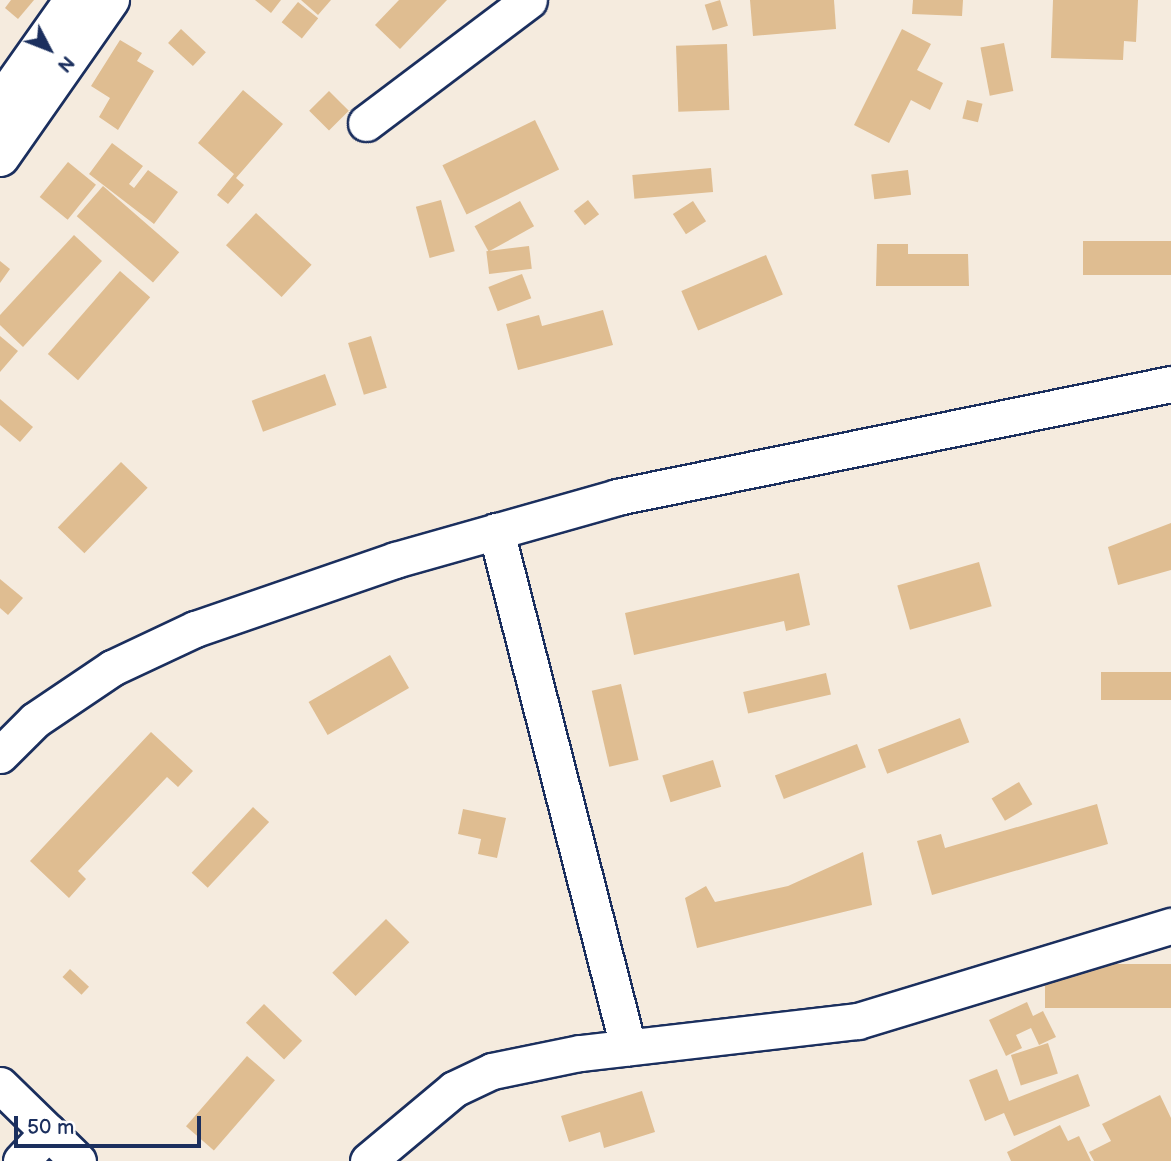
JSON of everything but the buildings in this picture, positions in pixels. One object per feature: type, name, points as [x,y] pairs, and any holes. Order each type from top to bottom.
[{"type":"main road","points":[[0,105],[74,0]]},
{"type":"main road","points":[[0,157],[110,0]]},
{"type":"street","points":[[366,123],[529,0]]},
{"type":"street","points":[[0,755],[35,720],[112,668],[195,629],[496,531],[617,497],[1171,384]]},
{"type":"street","points":[[496,531],[628,1047]]},
{"type":"street","points":[[368,1161],[454,1089],[492,1071],[628,1047],[858,1021],[1171,926]]},
{"type":"street","points":[[0,1085],[78,1161]]},
{"type":"street","points":[[21,1161],[48,1132]]}]
